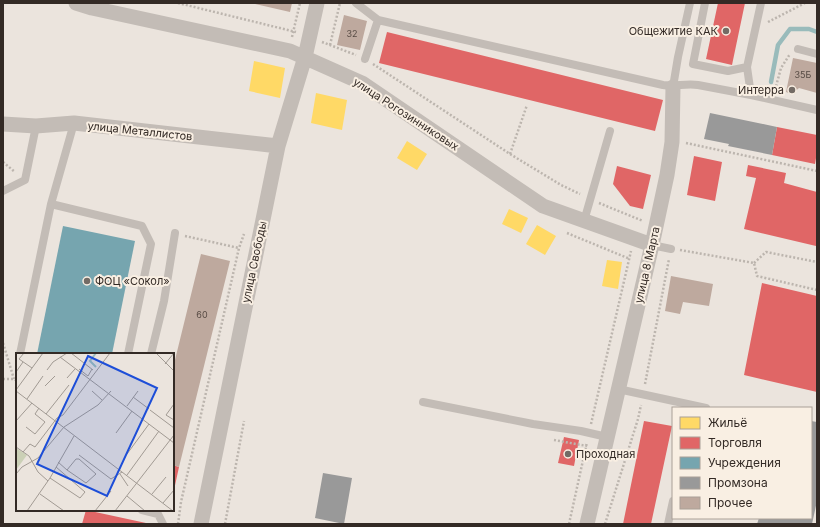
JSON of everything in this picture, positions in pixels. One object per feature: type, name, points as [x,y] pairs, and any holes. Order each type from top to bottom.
[{"type":"street","name":"улица Рогозинниковых","points":[[76,3],[92,8],[290,51],[305,57],[362,83],[543,206],[584,222],[652,245]]},
{"type":"street","name":"улица Свободы","points":[[201,524],[278,146],[305,57],[317,3]]},
{"type":"street","name":"улица 8 Марта","points":[[587,524],[652,245],[672,142],[673,87]]},
{"type":"street","name":"улица Металлистов","points":[[3,124],[36,126],[74,123],[278,146]]},
{"type":"lane","points":[[356,3],[378,20],[673,87],[690,84],[751,95],[817,110]]},
{"type":"lane","name":"улица 8 Марта","points":[[673,87],[690,3]]},
{"type":"lane","points":[[705,3],[693,64],[728,71],[747,66]]},
{"type":"lane","points":[[751,95],[747,66],[761,3]]},
{"type":"lane","points":[[365,59],[378,20]]},
{"type":"lane","points":[[798,49],[817,54]]},
{"type":"lane","points":[[20,353],[51,204],[74,123]]},
{"type":"lane","points":[[3,191],[25,180],[36,126]]},
{"type":"lane","points":[[584,222],[610,131]]},
{"type":"lane","points":[[51,204],[142,226],[150,244],[128,353]]},
{"type":"lane","points":[[151,353],[164,301],[175,233]]},
{"type":"lane","points":[[652,245],[671,249]]},
{"type":"lane","points":[[618,389],[694,406]]},
{"type":"lane","points":[[423,402],[607,437]]},
{"type":"lane","points":[[668,524],[672,506]]},
{"type":"lane","points":[[146,511],[158,514],[163,524]]},
{"type":"path","points":[[330,45],[340,3]]},
{"type":"path","points":[[754,29],[805,3]]},
{"type":"path","points":[[773,100],[784,64],[791,53],[798,49]]},
{"type":"path","points":[[510,154],[527,105]]},
{"type":"path","points":[[672,142],[691,144],[817,171]]},
{"type":"path","points":[[569,524],[629,259],[640,220]]},
{"type":"path","points":[[175,233],[239,248]]},
{"type":"path","points":[[567,233],[629,259],[667,269]]},
{"type":"path","points":[[605,524],[638,419],[671,249],[754,263]]},
{"type":"path","points":[[754,263],[766,252],[817,262]]},
{"type":"path","points":[[754,263],[757,276],[817,290]]},
{"type":"path","points":[[3,343],[16,380],[3,379]]},
{"type":"path","points":[[225,524],[244,421]]},
{"type":"path","points":[[553,440],[587,446]]},
{"type":"building: Жильё","points":[[254,61],[285,68],[280,98],[249,91]]},
{"type":"building: Жильё","points":[[316,93],[347,100],[342,130],[311,123]]},
{"type":"building: Жильё","points":[[407,141],[427,154],[417,170],[397,158]]},
{"type":"building: Жильё","points":[[509,209],[528,218],[521,233],[502,224]]},
{"type":"building: Жильё","points":[[537,225],[556,236],[545,255],[526,244]]},
{"type":"building: Жильё","points":[[607,260],[622,262],[618,289],[602,286]]},
{"type":"building: Торговля","name":"Общежитие КАК","points":[[718,3],[745,3],[732,65],[706,59]]},
{"type":"building: Торговля","points":[[387,32],[663,100],[655,131],[379,63]]},
{"type":"building: Торговля","points":[[777,127],[817,135],[815,164],[772,155]]},
{"type":"building: Торговля","points":[[694,156],[722,162],[715,201],[687,195]]},
{"type":"building: Торговля","points":[[748,165],[786,173],[784,183],[817,192],[816,246],[744,229],[756,178],[746,176]]},
{"type":"building: Торговля","points":[[617,166],[651,175],[643,209],[630,206],[613,184]]},
{"type":"building: Торговля","points":[[762,283],[817,296],[817,392],[744,375]]},
{"type":"building: Торговля","points":[[644,421],[672,426],[651,524],[623,524]]},
{"type":"building: Торговля","name":"Проходная","points":[[564,437],[579,440],[574,466],[558,463]]},
{"type":"building: Торговля","points":[[174,465],[179,467],[174,490]]},
{"type":"building: Торговля","points":[[86,511],[146,523],[146,524],[82,524]]},
{"type":"building: Учреждения","points":[[63,226],[135,241],[112,353],[37,353]]},
{"type":"building: Промзона","points":[[710,113],[777,127],[772,155],[728,146],[729,144],[704,139]]},
{"type":"building: Промзона","points":[[812,421],[817,422],[817,501],[812,524],[757,524],[759,519],[812,519]]},
{"type":"building: Промзона","points":[[323,473],[352,478],[344,524],[315,518]]},
{"type":"building: Прочее","points":[[251,3],[292,3],[290,12]]},
{"type":"building: Прочее","points":[[344,15],[367,21],[360,50],[337,45]]},
{"type":"building: Прочее","points":[[793,58],[817,63],[817,93],[799,88],[792,94],[786,92]]},
{"type":"building: Прочее","points":[[201,254],[230,261],[179,467],[174,465],[174,364]]},
{"type":"building: Прочее","points":[[671,276],[713,284],[709,306],[683,302],[680,314],[665,311]]},
{"type":"waterway","points":[[771,82],[778,45],[790,29],[809,29],[817,32]]},
{"type":"place","name":"Общежитие КАК","points":[[726,31]]},
{"type":"place","name":"Интерра","points":[[792,90]]},
{"type":"place","name":"ФОЦ «Сокол»","points":[[87,281]]},
{"type":"place","name":"Проходная","points":[[568,454]]}]
